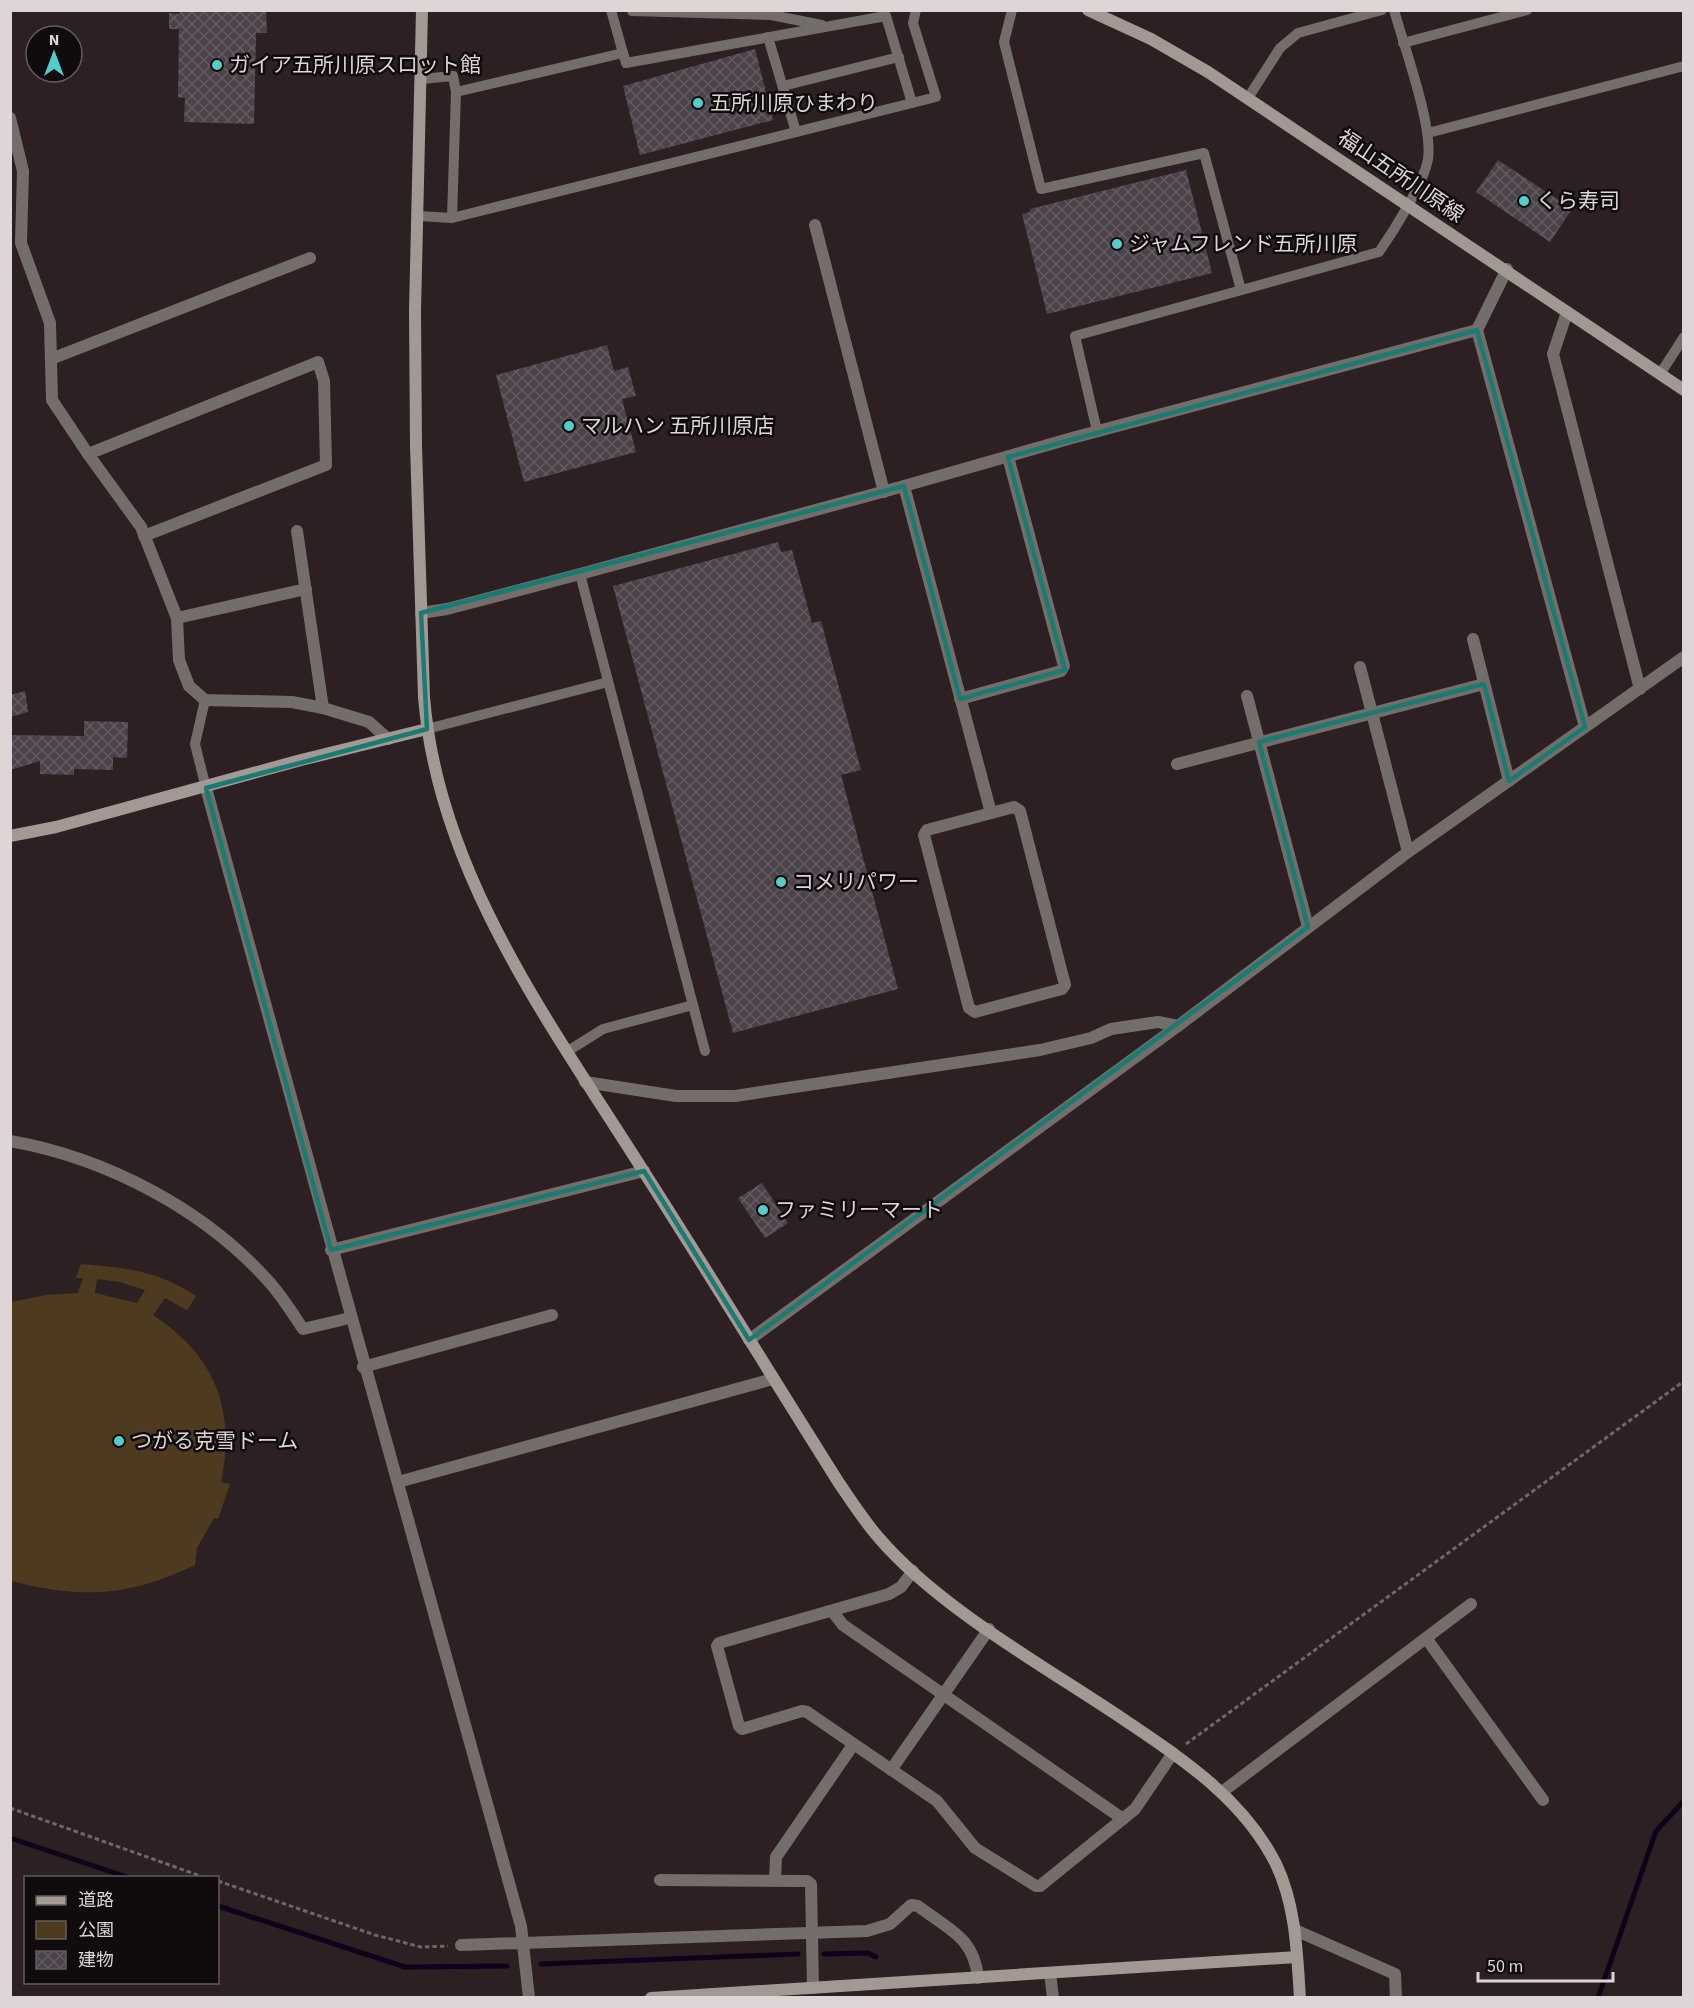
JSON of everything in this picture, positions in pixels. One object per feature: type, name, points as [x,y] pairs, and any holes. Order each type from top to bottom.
[{"type":"street","points":[[422,10],[415,311],[421,613],[427,729],[442,802],[483,906],[585,1082],[644,1171],[861,1517],[913,1571],[989,1629],[1173,1753],[1222,1792],[1251,1825],[1276,1865],[1290,1905],[1295,1930],[1300,1998]]},
{"type":"street","name":"福山五所川原線","points":[[1088,10],[1151,39],[1248,98],[1683,390]]},
{"type":"street","points":[[10,118],[23,171],[21,243],[50,323],[52,400],[141,527],[177,618],[179,660],[189,686],[205,700],[292,702],[323,708],[369,722],[388,739]]},
{"type":"street","points":[[815,225],[884,492]]},
{"type":"street","points":[[51,359],[310,258]]},
{"type":"street","points":[[1507,270],[1477,330],[1585,727]]},
{"type":"street","points":[[1567,312],[1553,354],[1640,689]]},
{"type":"street","points":[[421,613],[447,609],[580,574],[884,492],[1097,431],[1477,330]]},
{"type":"street","points":[[88,454],[318,362],[324,381],[326,465],[144,536]]},
{"type":"street","points":[[960,699],[1061,671],[1064,666],[1008,457]]},
{"type":"street","points":[[904,486],[991,813]]},
{"type":"street","points":[[297,531],[323,708]]},
{"type":"street","points":[[177,618],[306,589]]},
{"type":"street","points":[[1473,639],[1509,781]]},
{"type":"street","points":[[749,1340],[1178,1026],[1408,852],[1683,657]]},
{"type":"street","points":[[1360,667],[1408,852]]},
{"type":"street","points":[[1177,764],[1372,711],[1484,684]]},
{"type":"street","points":[[1247,696],[1308,927]]},
{"type":"street","points":[[10,836],[206,788],[301,760],[427,729]]},
{"type":"street","points":[[206,788],[363,1367],[398,1482],[525,1942],[529,1998]]},
{"type":"street","points":[[1014,807],[1020,810],[1065,985],[1062,989],[975,1012],[969,1008],[924,835],[927,830],[991,813],[1014,807]]},
{"type":"street","points":[[585,1082],[676,1096],[735,1096],[1040,1050],[1091,1038],[1111,1029],[1158,1022],[1178,1026]]},
{"type":"street","points":[[10,1141],[42,1146],[97,1165],[151,1190],[235,1249],[271,1284],[303,1329],[350,1318]]},
{"type":"street","points":[[331,1251],[644,1171]]},
{"type":"street","points":[[363,1367],[552,1315]]},
{"type":"street","points":[[398,1482],[773,1379]]},
{"type":"street","points":[[913,1571],[901,1587],[889,1594],[719,1643],[717,1646],[739,1726],[742,1729],[802,1711],[937,1801],[975,1848],[1036,1886],[1040,1886],[1136,1809],[1173,1753]]},
{"type":"street","points":[[1222,1792],[1471,1604]]},
{"type":"street","points":[[832,1611],[843,1625],[1123,1820]]},
{"type":"street","points":[[891,1770],[989,1629]]},
{"type":"street","points":[[1426,1638],[1543,1800]]},
{"type":"street","points":[[775,1880],[776,1857],[853,1745]]},
{"type":"street","points":[[660,1880],[807,1881],[811,1884],[813,1988]]},
{"type":"street","points":[[462,1945],[879,1929],[911,1905],[918,1906],[967,1943],[976,1959],[978,1978]]},
{"type":"street","points":[[1295,1930],[1395,1974],[1396,1998]]},
{"type":"street","points":[[651,1998],[1297,1957]]},
{"type":"street","points":[[1050,1973],[1053,1998]]},
{"type":"lane","points":[[611,10],[626,63],[886,16],[912,103]]},
{"type":"lane","points":[[418,216],[452,218],[936,97],[913,23],[916,10]]},
{"type":"lane","points":[[1012,10],[1004,42],[1041,189],[1204,153],[1241,290]]},
{"type":"lane","points":[[1248,98],[1280,48],[1298,33],[1382,10]]},
{"type":"lane","points":[[1097,431],[1075,336],[1379,252],[1400,222],[1428,162],[1428,133],[1394,10]]},
{"type":"lane","points":[[1403,43],[1527,10]]},
{"type":"lane","points":[[632,11],[771,15],[829,26]]},
{"type":"lane","points":[[768,37],[796,132]]},
{"type":"lane","points":[[456,92],[623,53]]},
{"type":"lane","points":[[783,86],[899,57]]},
{"type":"lane","points":[[1428,133],[1683,66]]},
{"type":"lane","points":[[421,79],[453,75],[456,92],[452,218]]},
{"type":"lane","points":[[1659,374],[1683,337]]},
{"type":"lane","points":[[580,574],[705,1051]]},
{"type":"lane","points":[[427,729],[608,682]]},
{"type":"lane","points":[[205,700],[195,744],[206,788]]},
{"type":"lane","points":[[568,1051],[603,1029],[693,1005]]},
{"type":"path","points":[[1173,1753],[1683,1381]]},
{"type":"path","points":[[10,1808],[200,1876]]},
{"type":"path","points":[[219,1881],[337,1923],[409,1944],[421,1947],[462,1945]]},
{"type":"highlighted area","points":[[1477,330],[1585,727],[1509,781],[1484,684],[1259,742],[1308,927],[749,1340],[644,1171],[331,1250],[206,788],[427,729],[421,613],[904,486],[960,699],[1065,670],[1008,457]]},
{"type":"green space","name":"つがる克雪ドーム","points":[[81,1264],[127,1269],[168,1281],[196,1296],[187,1310],[165,1298],[153,1315],[192,1348],[216,1386],[225,1431],[225,1456],[221,1482],[230,1484],[218,1519],[214,1518],[197,1548],[195,1565],[148,1584],[104,1592],[60,1591],[11,1581],[11,1302],[46,1295],[78,1293],[83,1278],[76,1278]],"holes":[[[97,1279],[120,1282],[145,1290],[137,1303],[95,1293]]]},
{"type":"building","name":"ガイア五所川原スロット館","points":[[180,10],[266,10],[267,33],[256,33],[254,124],[184,122],[185,98],[178,97],[179,29],[169,29],[169,13],[179,14]]},
{"type":"building","name":"五所川原ひまわり","points":[[755,49],[773,120],[640,155],[623,86]]},
{"type":"building","name":"くら寿司","points":[[1498,160],[1572,209],[1550,242],[1476,192]]},
{"type":"building","name":"ジャムフレンド五所川原","points":[[1186,170],[1212,273],[1047,314],[1022,214],[1030,212],[1030,209]]},
{"type":"building","name":"マルハン 五所川原店","points":[[607,345],[614,371],[628,367],[636,396],[622,399],[636,452],[524,482],[496,375]]},
{"type":"building","name":"コメリパワー","points":[[778,542],[781,552],[792,550],[812,623],[821,621],[861,770],[841,775],[898,989],[733,1033],[613,586]]},
{"type":"building","points":[[25,691],[28,712],[10,717],[10,695]]},
{"type":"building","points":[[84,721],[128,722],[127,758],[113,757],[113,770],[74,769],[74,775],[40,774],[40,761],[10,770],[10,735],[84,736]]},
{"type":"building","name":"ファミリーマート","points":[[762,1183],[788,1223],[765,1238],[738,1198]]},
{"type":"waterway","points":[[1598,1998],[1656,1831],[1684,1801]]},
{"type":"waterway","points":[[10,1838],[124,1876]]},
{"type":"waterway","points":[[219,1906],[405,1967],[507,1966]]},
{"type":"waterway","points":[[824,1954],[868,1953],[876,1957]]},
{"type":"waterway","points":[[541,1964],[798,1954]]},
{"type":"place","name":"ガイア五所川原スロット館","points":[[217,65]]},
{"type":"place","name":"五所川原ひまわり","points":[[698,103]]},
{"type":"place","name":"くら寿司","points":[[1524,201]]},
{"type":"place","name":"ジャムフレンド五所川原","points":[[1117,244]]},
{"type":"place","name":"マルハン 五所川原店","points":[[569,426]]},
{"type":"place","name":"コメリパワー","points":[[781,882]]},
{"type":"place","name":"ファミリーマート","points":[[763,1210]]},
{"type":"place","name":"つがる克雪ドーム","points":[[119,1441]]}]
